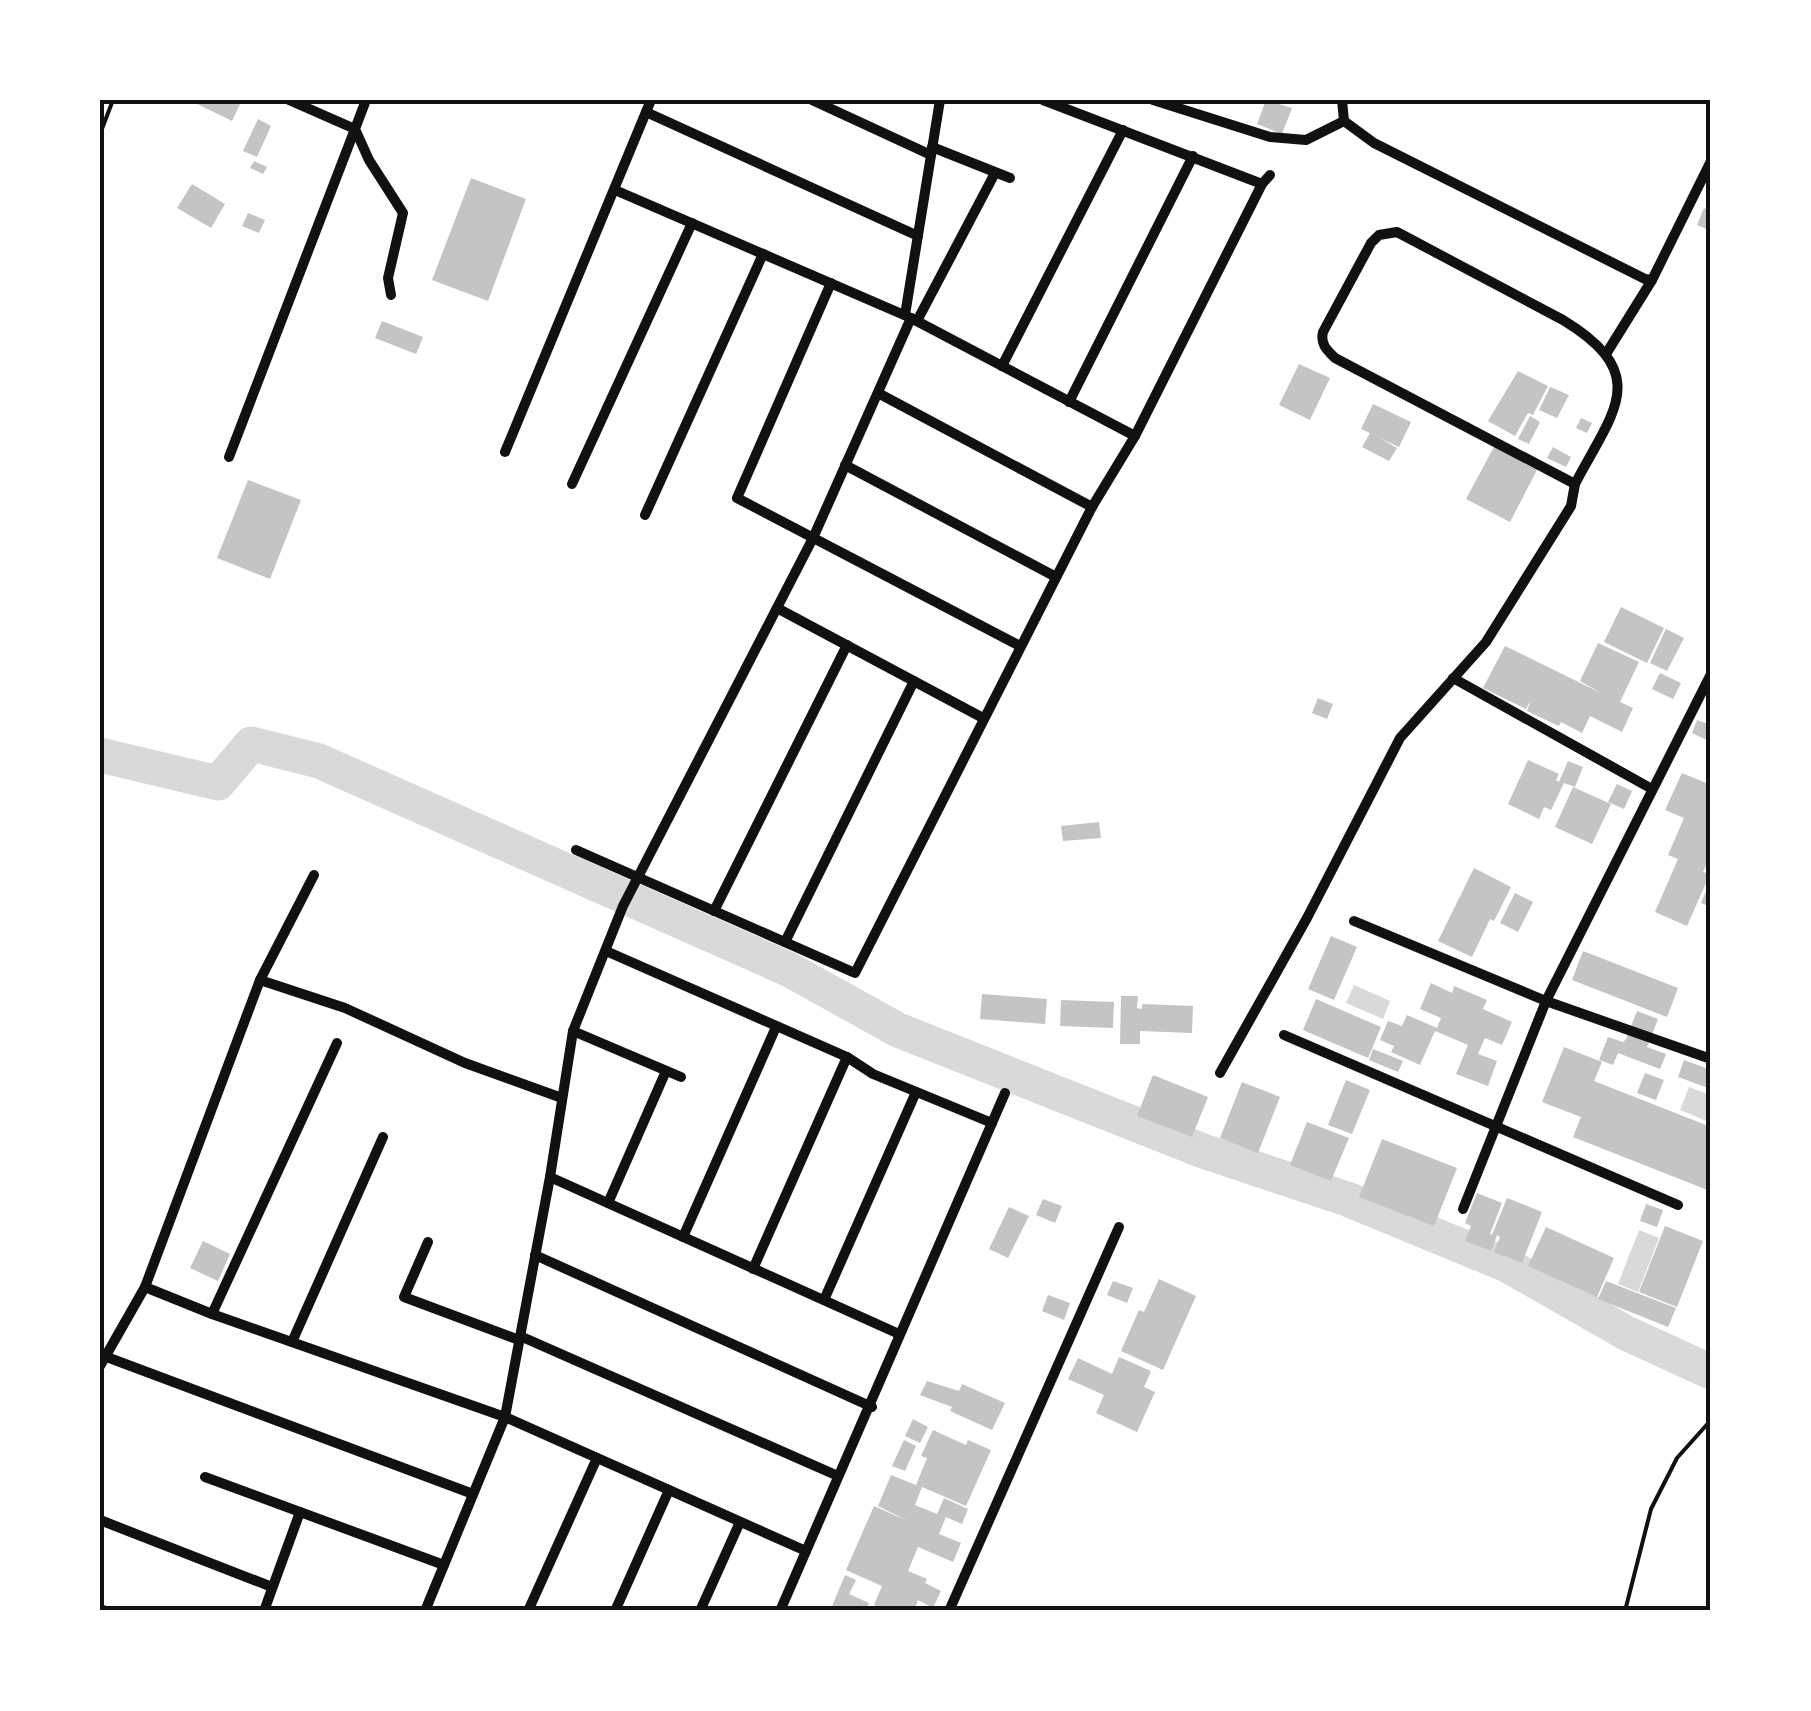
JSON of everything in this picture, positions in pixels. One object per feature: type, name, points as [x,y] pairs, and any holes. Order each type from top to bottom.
[{"type":"street","points":[[289,100],[355,129],[369,160],[403,213],[388,278],[391,294]]},
{"type":"street","points":[[229,457],[366,100]]},
{"type":"street","points":[[812,100],[931,151],[1010,178]]},
{"type":"street","points":[[911,318],[918,236],[940,100]]},
{"type":"street","points":[[576,850],[636,881],[855,973],[1092,507],[1135,436],[1266,180],[1043,100]]},
{"type":"street","points":[[1154,100],[1270,137],[1306,140],[1344,121]]},
{"type":"street","points":[[1342,100],[1344,121],[1374,143],[1625,272],[1652,280]]},
{"type":"street","points":[[506,452],[649,106],[918,236]]},
{"type":"street","points":[[1002,366],[1123,130]]},
{"type":"street","points":[[1070,402],[1193,156]]},
{"type":"street","points":[[1606,354],[1652,280],[1711,162]]},
{"type":"street","points":[[425,1611],[505,1417],[573,1031],[623,906],[813,538],[911,318],[995,173]]},
{"type":"street","points":[[615,190],[911,318],[1135,436]]},
{"type":"street","points":[[572,484],[692,223]]},
{"type":"street","points":[[1220,1073],[1400,738],[1486,642],[1570,506],[1575,484],[1614,410],[1620,390],[1606,354],[1586,334],[1397,232],[1379,235],[1371,243],[1322,337],[1326,350],[1575,484]]},
{"type":"street","points":[[645,515],[762,254]]},
{"type":"street","points":[[831,283],[737,498],[1020,646]]},
{"type":"street","points":[[878,393],[1092,507]]},
{"type":"street","points":[[845,465],[1056,577]]},
{"type":"street","points":[[777,608],[983,718]]},
{"type":"street","points":[[714,911],[847,646]]},
{"type":"street","points":[[1463,1209],[1546,1002],[1711,674]]},
{"type":"street","points":[[1454,678],[1652,788]]},
{"type":"street","points":[[785,942],[914,681]]},
{"type":"street","points":[[314,875],[260,980],[145,1287],[102,1361],[473,1494]]},
{"type":"street","points":[[1354,921],[1546,1002],[1711,1059]]},
{"type":"street","points":[[606,952],[847,1057],[873,1074],[992,1123]]},
{"type":"street","points":[[260,980],[345,1008],[465,1063],[562,1098]]},
{"type":"street","points":[[683,1237],[776,1027]]},
{"type":"street","points":[[573,1031],[681,1077]]},
{"type":"street","points":[[1284,1035],[1678,1205]]},
{"type":"street","points":[[212,1314],[336,1044]]},
{"type":"street","points":[[753,1269],[847,1057]]},
{"type":"street","points":[[608,1203],[666,1070]]},
{"type":"street","points":[[824,1300],[916,1092]]},
{"type":"street","points":[[780,1611],[1004,1093]]},
{"type":"street","points":[[292,1342],[383,1137]]},
{"type":"street","points":[[550,1177],[900,1334]]},
{"type":"street","points":[[949,1611],[1119,1227]]},
{"type":"street","points":[[428,1242],[404,1297],[520,1338],[838,1476]]},
{"type":"street","points":[[535,1255],[871,1406]]},
{"type":"street","points":[[145,1287],[505,1417],[806,1551]]},
{"type":"street","points":[[528,1611],[597,1458]]},
{"type":"street","points":[[205,1477],[444,1565]]},
{"type":"street","points":[[615,1611],[670,1490]]},
{"type":"street","points":[[264,1611],[300,1512]]},
{"type":"street","points":[[100,1520],[272,1587]]},
{"type":"street","points":[[700,1611],[740,1522]]},
{"type":"path","points":[[100,134],[113,100]]},
{"type":"path","points":[[1624,1611],[1651,1510],[1677,1458],[1711,1420]]},
{"type":"shaded area","points":[[1354,985],[1390,1001],[1383,1019],[1346,1003]]},
{"type":"shaded area","points":[[1689,1087],[1711,1095],[1711,1123],[1680,1110]]},
{"type":"shaded area","points":[[1639,1230],[1659,1238],[1638,1292],[1618,1284]]},
{"type":"building","points":[[189,100],[242,100],[232,121]]},
{"type":"building","points":[[1266,100],[1292,108],[1282,134],[1257,124]]},
{"type":"building","points":[[258,119],[271,126],[257,157],[243,151]]},
{"type":"building","points":[[254,161],[267,167],[263,174],[250,168]]},
{"type":"building","points":[[471,178],[526,199],[488,301],[432,280]]},
{"type":"building","points":[[192,184],[225,204],[211,228],[177,208]]},
{"type":"building","points":[[1704,208],[1711,211],[1711,231],[1697,225]]},
{"type":"building","points":[[248,213],[265,220],[259,233],[242,226]]},
{"type":"building","points":[[382,321],[423,337],[416,354],[375,338]]},
{"type":"building","points":[[1299,364],[1330,378],[1310,420],[1279,405]]},
{"type":"building","points":[[1518,371],[1548,386],[1533,415],[1528,413],[1515,436],[1488,421]]},
{"type":"building","points":[[1550,387],[1569,395],[1557,418],[1539,410]]},
{"type":"building","points":[[1373,404],[1411,422],[1399,447],[1380,438],[1397,448],[1389,461],[1362,447],[1370,433],[1361,429]]},
{"type":"building","points":[[1530,416],[1540,422],[1529,444],[1518,439]]},
{"type":"building","points":[[1581,418],[1592,423],[1587,433],[1576,428]]},
{"type":"building","points":[[1495,445],[1538,468],[1510,522],[1466,499]]},
{"type":"building","points":[[1553,447],[1571,457],[1566,467],[1547,458]]},
{"type":"building","points":[[248,480],[301,500],[270,579],[217,558]]},
{"type":"building","points":[[1621,607],[1664,628],[1647,663],[1604,642]]},
{"type":"building","points":[[1666,629],[1684,638],[1667,671],[1650,663]]},
{"type":"building","points":[[1598,643],[1639,662],[1620,702],[1633,708],[1622,732],[1590,716],[1582,733],[1561,722],[1559,726],[1527,711],[1531,700],[1526,709],[1483,688],[1505,646],[1603,694],[1580,681]]},
{"type":"building","points":[[1660,673],[1681,683],[1673,699],[1652,689]]},
{"type":"building","points":[[1318,698],[1333,704],[1327,719],[1312,713]]},
{"type":"building","points":[[1697,720],[1711,725],[1709,741],[1692,733]]},
{"type":"building","points":[[1528,760],[1559,774],[1559,782],[1568,761],[1583,767],[1575,787],[1564,783],[1551,810],[1544,807],[1539,819],[1508,804]]},
{"type":"building","points":[[1682,773],[1711,785],[1711,854],[1703,872],[1710,874],[1687,926],[1655,912],[1678,859],[1668,855],[1684,818],[1665,810]]},
{"type":"building","points":[[1617,784],[1632,791],[1624,809],[1608,802]]},
{"type":"building","points":[[1573,787],[1611,804],[1592,844],[1555,827]]},
{"type":"building","points":[[1099,822],[1101,838],[1063,841],[1061,826]]},
{"type":"building","points":[[1474,868],[1511,887],[1472,957],[1438,941]]},
{"type":"building","points":[[1711,879],[1711,907],[1701,903]]},
{"type":"building","points":[[1515,893],[1533,902],[1518,932],[1500,923]]},
{"type":"building","points":[[1331,936],[1357,947],[1334,1000],[1308,989]]},
{"type":"building","points":[[1583,951],[1678,988],[1667,1017],[1572,980]]},
{"type":"building","points":[[1431,983],[1452,993],[1454,986],[1487,1000],[1483,1009],[1512,1022],[1502,1045],[1485,1038],[1478,1054],[1497,1061],[1488,1086],[1456,1074],[1473,1033],[1468,1045],[1435,1031],[1420,1065],[1391,1052],[1394,1046],[1380,1040],[1388,1021],[1402,1026],[1407,1015],[1437,1028],[1441,1018],[1420,1009]]},
{"type":"building","points":[[982,994],[1047,999],[1045,1024],[980,1019]]},
{"type":"building","points":[[1121,996],[1138,996],[1137,1008],[1142,1009],[1142,1004],[1193,1006],[1192,1033],[1140,1031],[1140,1044],[1120,1044]]},
{"type":"building","points":[[1316,999],[1381,1027],[1368,1058],[1303,1030]]},
{"type":"building","points":[[1061,1000],[1114,1002],[1113,1028],[1060,1026]]},
{"type":"building","points":[[1637,1011],[1658,1019],[1647,1047],[1666,1054],[1660,1069],[1618,1053],[1613,1065],[1599,1060],[1608,1037],[1623,1042],[1626,1039]]},
{"type":"building","points":[[1564,1047],[1602,1062],[1594,1081],[1711,1127],[1710,1191],[1573,1137],[1581,1117],[1542,1102]]},
{"type":"building","points":[[1373,1049],[1403,1061],[1398,1072],[1369,1060]]},
{"type":"building","points":[[1684,1060],[1711,1070],[1711,1089],[1678,1077]]},
{"type":"building","points":[[1645,1073],[1664,1080],[1656,1100],[1637,1093]]},
{"type":"building","points":[[1153,1075],[1208,1097],[1192,1137],[1137,1116]]},
{"type":"building","points":[[1346,1080],[1370,1090],[1352,1134],[1328,1125]]},
{"type":"building","points":[[1242,1082],[1280,1097],[1258,1153],[1220,1138]]},
{"type":"building","points":[[1307,1122],[1349,1138],[1331,1181],[1290,1165]]},
{"type":"building","points":[[1382,1139],[1457,1168],[1434,1226],[1359,1197]]},
{"type":"building","points":[[1477,1193],[1502,1203],[1492,1235],[1507,1198],[1542,1212],[1522,1263],[1494,1252],[1500,1237],[1497,1235],[1491,1251],[1465,1241],[1471,1226],[1465,1223]]},
{"type":"building","points":[[1043,1199],[1062,1206],[1055,1223],[1036,1215]]},
{"type":"building","points":[[1646,1204],[1663,1210],[1657,1227],[1640,1221]]},
{"type":"building","points":[[1009,1207],[1029,1216],[1008,1258],[989,1249]]},
{"type":"building","points":[[1665,1226],[1703,1241],[1677,1307],[1639,1292]]},
{"type":"building","points":[[1546,1227],[1614,1258],[1597,1297],[1528,1266]]},
{"type":"building","points":[[203,1241],[230,1254],[218,1281],[190,1268]]},
{"type":"building","points":[[1159,1279],[1196,1296],[1163,1370],[1121,1351],[1139,1310],[1144,1312]]},
{"type":"building","points":[[1113,1281],[1133,1288],[1127,1303],[1107,1295]]},
{"type":"building","points":[[1606,1281],[1676,1308],[1668,1327],[1598,1299]]},
{"type":"building","points":[[1048,1295],[1070,1303],[1064,1320],[1042,1311]]},
{"type":"building","points":[[1119,1357],[1151,1371],[1144,1387],[1155,1392],[1137,1432],[1096,1413],[1104,1395],[1068,1379],[1078,1358],[1112,1374]]},
{"type":"building","points":[[927,1381],[959,1391],[962,1384],[1005,1403],[992,1430],[950,1411],[952,1407],[920,1395]]},
{"type":"building","points":[[913,1419],[928,1427],[920,1443],[905,1436]]},
{"type":"building","points":[[933,1430],[966,1445],[968,1440],[991,1450],[966,1506],[922,1487],[915,1505],[937,1514],[944,1498],[968,1509],[962,1524],[946,1517],[939,1534],[961,1543],[953,1562],[918,1547],[908,1571],[927,1579],[925,1583],[941,1591],[933,1608],[918,1600],[914,1611],[887,1611],[874,1605],[882,1586],[846,1570],[874,1506],[910,1522],[878,1506],[891,1475],[916,1485],[927,1458],[921,1456]]},
{"type":"building","points":[[904,1440],[916,1446],[905,1471],[892,1466]]},
{"type":"building","points":[[845,1575],[856,1580],[849,1594],[869,1603],[866,1611],[830,1611]]},
{"type":"waterway","points":[[100,755],[218,783],[251,744],[319,761],[790,970],[898,1030],[1203,1151],[1347,1199],[1507,1265],[1626,1333],[1711,1372]]}]
